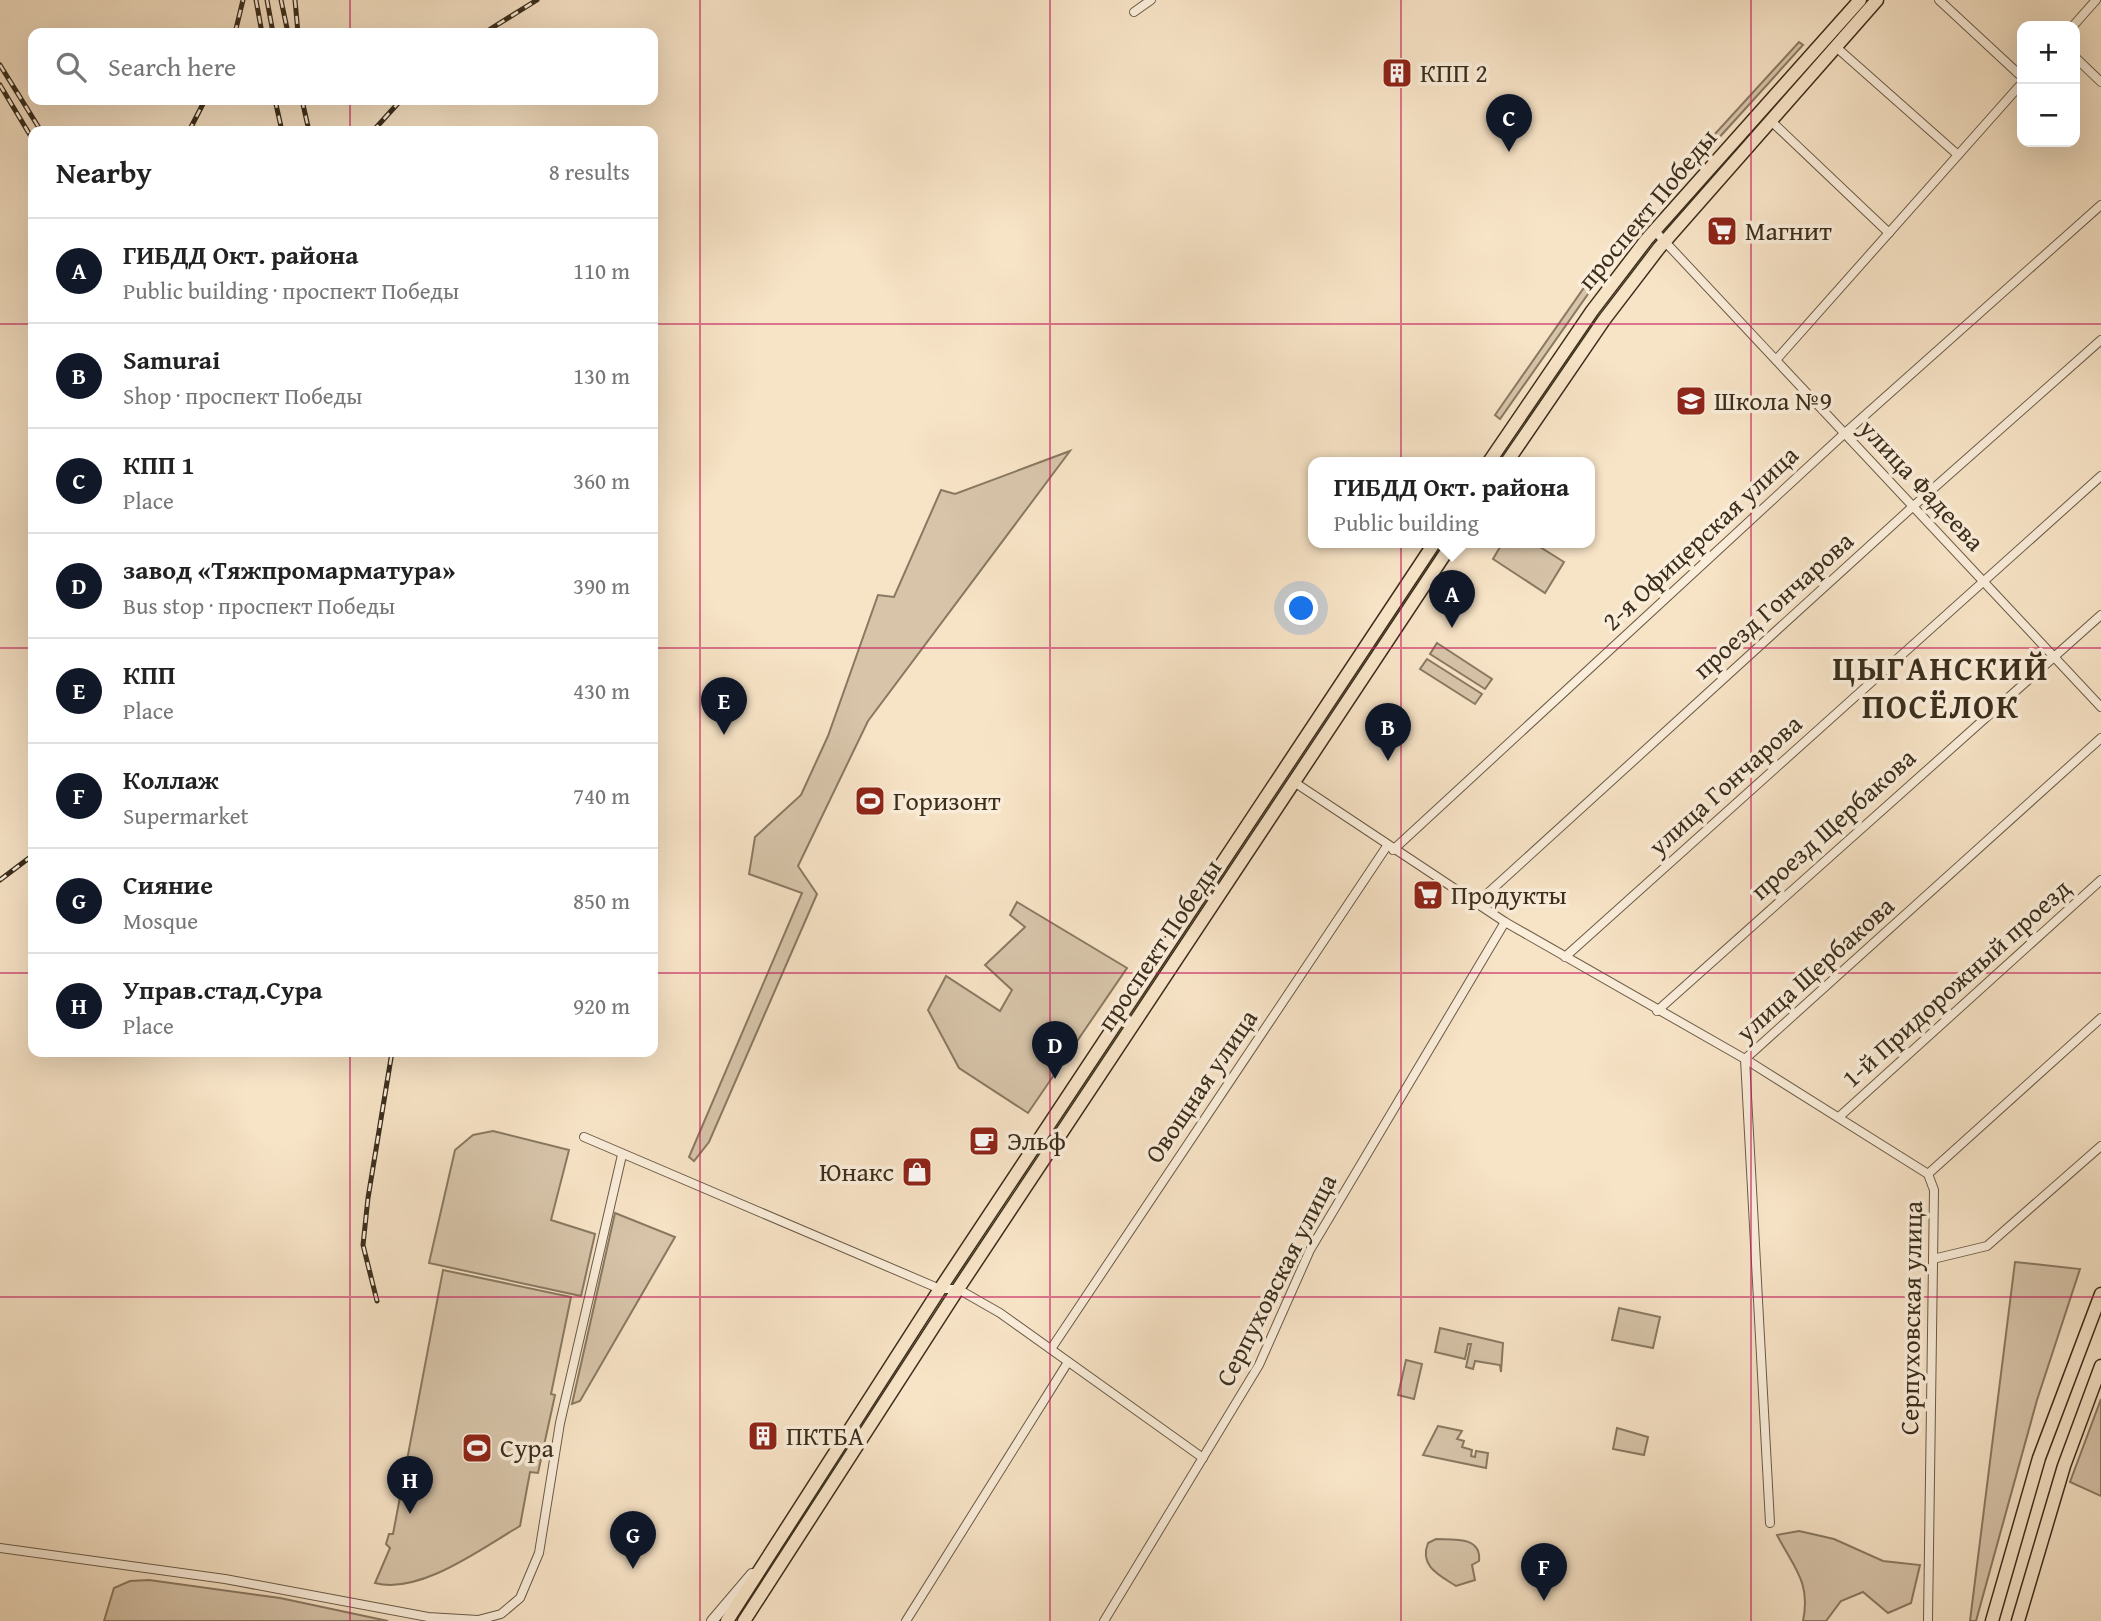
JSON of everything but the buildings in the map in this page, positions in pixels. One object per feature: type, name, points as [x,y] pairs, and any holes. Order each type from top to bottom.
[{"type":"main road","name":"проспект Победы","points":[[1492,457],[1592,311],[1654,230],[1860,0]]},
{"type":"main road","name":"проспект Победы","points":[[1510,457],[1604,320],[1665,240],[1877,0]]},
{"type":"main road","name":"проспект Победы","points":[[727,1621],[940,1289],[1431,548]]},
{"type":"main road","name":"проспект Победы","points":[[744,1621],[958,1289],[1449,548]]},
{"type":"main road","points":[[1992,1621],[2039,1458],[2101,1294]]},
{"type":"main road","points":[[2018,1621],[2064,1466],[2101,1366]]},
{"type":"street","points":[[1134,12],[1151,0]]},
{"type":"street","points":[[1940,0],[2017,72]]},
{"type":"street","points":[[2077,21],[2096,0]]},
{"type":"street","points":[[1836,47],[1958,155]]},
{"type":"street","points":[[2080,62],[2101,82]]},
{"type":"street","points":[[1776,360],[2021,84]]},
{"type":"street","points":[[1770,120],[1889,233]]},
{"type":"street","name":"2-я Офицерская улица","points":[[1390,848],[1845,433],[2101,205]]},
{"type":"street","name":"улица Фадеева","points":[[1654,230],[2101,707]]},
{"type":"street","name":"проезд Гончарова","points":[[1476,904],[1913,506],[2101,340]]},
{"type":"street","name":"улица Гончарова","points":[[1565,957],[2101,476]]},
{"type":"street","name":"проезд Щербакова","points":[[1657,1011],[2101,615]]},
{"type":"street","name":"улица Щербакова","points":[[1770,1524],[1745,1059],[2101,738]]},
{"type":"street","name":"Серпуховская улица","points":[[1294,782],[1505,922],[1745,1059],[1928,1174],[1934,1190],[1928,1621]]},
{"type":"street","name":"Овощная улица","points":[[1051,1349],[1390,848]]},
{"type":"street","name":"1-й Придорожный проезд","points":[[1839,1117],[2101,880]]},
{"type":"street","name":"Серпуховская улица","points":[[1104,1621],[1259,1365],[1310,1250],[1505,922]]},
{"type":"street","points":[[1928,1174],[2101,1018]]},
{"type":"street","points":[[584,1137],[940,1289],[958,1289],[1000,1313],[1203,1458]]},
{"type":"street","points":[[1933,1259],[1987,1245],[2101,1146]]},
{"type":"street","points":[[0,1548],[225,1579],[428,1617],[478,1620],[501,1614],[520,1598],[540,1553],[560,1423],[622,1155]]},
{"type":"street","points":[[906,1621],[1068,1362]]},
{"type":"street","points":[[712,1621],[766,1557]]},
{"type":"street","points":[[752,1621],[779,1565]]},
{"type":"shaded area","points":[[1799,42],[1803,45],[1697,162],[1693,158]]},
{"type":"shaded area","points":[[1620,236],[1626,240],[1500,419],[1495,415]]},
{"type":"shaded area","points":[[1070,451],[868,721],[798,866],[817,894],[709,1142],[694,1161],[689,1157],[802,893],[749,874],[755,837],[801,795],[828,736],[878,595],[894,597],[941,490],[955,494]]},
{"type":"shaded area","points":[[1499,548],[1542,548],[1564,562],[1545,593],[1493,559]]},
{"type":"shaded area","points":[[1437,643],[1492,679],[1485,689],[1430,654]]},
{"type":"shaded area","points":[[1427,659],[1482,694],[1475,704],[1420,669]]},
{"type":"shaded area","points":[[1017,902],[1127,968],[1028,1113],[959,1068],[928,1010],[946,976],[1000,1011],[1012,990],[985,965],[1025,927],[1010,915]]},
{"type":"shaded area","points":[[493,1131],[569,1150],[551,1220],[595,1234],[581,1296],[429,1263],[455,1150],[473,1135]]},
{"type":"shaded area","points":[[615,1213],[675,1237],[580,1401],[572,1404]]},
{"type":"shaded area","points":[[2015,1262],[2080,1269],[2037,1400],[1976,1621],[1970,1621]]},
{"type":"shaded area","name":"Сура","points":[[443,1270],[571,1297],[551,1394],[555,1395],[538,1473],[530,1472],[520,1526],[431,1576],[393,1585],[375,1583],[390,1548],[386,1544],[389,1534],[393,1534]]},
{"type":"shaded area","points":[[1619,1308],[1660,1317],[1653,1348],[1612,1340]]},
{"type":"shaded area","points":[[1440,1328],[1503,1343],[1501,1372],[1500,1365],[1475,1361],[1473,1369],[1466,1367],[1471,1344],[1468,1344],[1465,1359],[1435,1352]]},
{"type":"shaded area","points":[[1406,1360],[1422,1364],[1414,1399],[1398,1395]]},
{"type":"shaded area","points":[[2101,1399],[2101,1496],[2070,1482]]},
{"type":"shaded area","points":[[1438,1426],[1462,1431],[1457,1439],[1464,1441],[1462,1447],[1472,1450],[1471,1456],[1475,1457],[1476,1451],[1488,1453],[1486,1468],[1423,1455]]},
{"type":"shaded area","points":[[1617,1428],[1648,1437],[1644,1455],[1613,1449]]},
{"type":"shaded area","points":[[1799,1531],[1834,1539],[1883,1561],[1920,1565],[1911,1603],[1888,1613],[1863,1592],[1841,1601],[1826,1621],[1803,1621],[1803,1585],[1777,1535]]},
{"type":"shaded area","points":[[1436,1539],[1464,1541],[1476,1547],[1479,1561],[1472,1565],[1475,1580],[1456,1586],[1432,1569],[1426,1558],[1426,1551],[1428,1543]]},
{"type":"shaded area","points":[[149,1580],[280,1598],[388,1621],[104,1621],[114,1588],[130,1581]]},
{"type":"railway","points":[[236,28],[243,0]]},
{"type":"railway","points":[[256,0],[261,28]]},
{"type":"railway","points":[[267,0],[272,28]]},
{"type":"railway","points":[[281,0],[287,28]]},
{"type":"railway","points":[[295,0],[298,28]]},
{"type":"railway","points":[[492,28],[537,0]]},
{"type":"railway","points":[[0,65],[38,126]]},
{"type":"railway","points":[[0,85],[28,132]]},
{"type":"railway","points":[[192,126],[202,105]]},
{"type":"railway","points":[[276,105],[281,126]]},
{"type":"railway","points":[[303,105],[308,126]]},
{"type":"railway","points":[[378,126],[396,105]]},
{"type":"railway","points":[[0,880],[28,859]]},
{"type":"railway","points":[[377,1301],[363,1245],[391,1057]]},
{"type":"place","name":"КПП 2","points":[[1397,73]]},
{"type":"place","name":"КПП 1","points":[[1509,152]]},
{"type":"place","name":"Магнит","points":[[1722,231]]},
{"type":"place","name":"Школа №9","points":[[1691,401]]},
{"type":"place","name":"ГИБДД Окт. района","points":[[1452,628]]},
{"type":"place","name":"КПП","points":[[724,735]]},
{"type":"place","name":"Samurai","points":[[1388,761]]},
{"type":"place","name":"Горизонт","points":[[870,801]]},
{"type":"place","name":"Продукты","points":[[1428,895]]},
{"type":"place","name":"завод «Тяжпромарматура»","points":[[1055,1079]]},
{"type":"place","name":"Эльф","points":[[984,1141]]},
{"type":"place","name":"Юнакс","points":[[917,1172]]},
{"type":"place","name":"ПКТБА","points":[[763,1436]]},
{"type":"place","name":"Сура","points":[[477,1448]]},
{"type":"place","name":"Управ.стад.Сура","points":[[410,1514]]},
{"type":"place","name":"Сияние","points":[[633,1569]]},
{"type":"place","name":"Коллаж","points":[[1544,1601]]},
{"type":"district","name":"ЦЫГАНСКИЙ ПОСЁЛОК","points":[[1941,687]]}]
